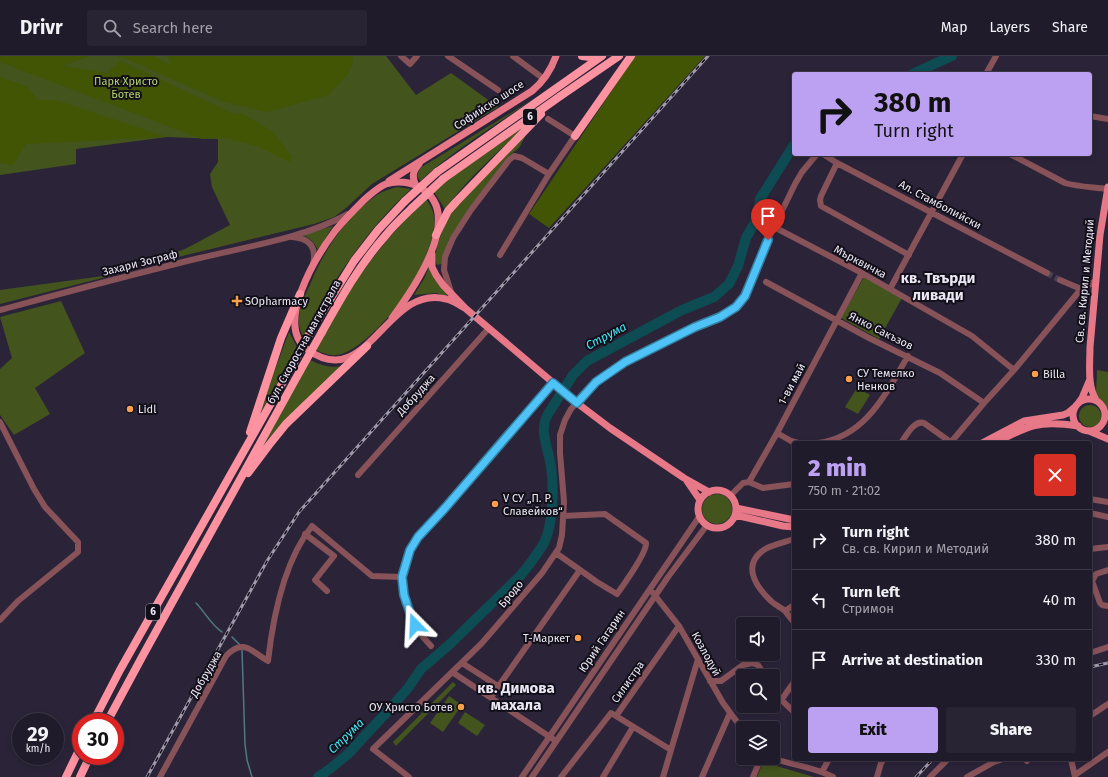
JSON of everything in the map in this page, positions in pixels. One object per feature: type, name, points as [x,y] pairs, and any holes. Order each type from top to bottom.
[{"type":"highway","points":[[582,56],[596,56]]},
{"type":"highway","name":"бул. Скоростна магистрала","points":[[98,713],[120,670],[313,327],[354,261],[378,230],[405,201],[437,172],[602,56]]},
{"type":"highway","name":"бул. Скоростна магистрала","points":[[113,713],[227,501],[340,299],[362,266],[386,235],[443,179],[619,56]]},
{"type":"highway","points":[[575,136],[631,56]]},
{"type":"highway","points":[[436,238],[448,212],[456,202],[559,97]]},
{"type":"highway","points":[[243,451],[281,338],[300,294]]},
{"type":"highway","points":[[227,501],[286,424],[367,346]]},
{"type":"highway","points":[[66,777],[72,765]]},
{"type":"highway","points":[[80,777],[86,765]]},
{"type":"main road","name":"Софийско шосе","points":[[392,318],[367,346],[354,355],[337,360],[318,356],[306,349],[296,334],[294,321],[300,294],[311,270],[322,250],[351,212],[384,185],[532,90],[544,79],[556,56]]},
{"type":"main road","points":[[416,186],[413,172],[422,161]]},
{"type":"main road","points":[[384,185],[394,182],[401,182],[416,186],[429,195],[436,205],[438,215],[432,267],[436,275],[465,308],[575,401],[610,428],[684,478],[709,492]]},
{"type":"main road","name":"Св. св. Кирил и Методий","points":[[1096,400],[1092,390],[1090,377],[1090,347],[1103,214],[1108,188]]},
{"type":"main road","points":[[392,318],[410,295],[425,267],[436,238]]},
{"type":"main road","points":[[392,318],[408,306],[423,298],[440,297],[448,299],[465,308]]},
{"type":"main road","name":"Св. св. Кирил и Методий","points":[[1077,405],[1082,398],[1090,377]]},
{"type":"main road","points":[[986,441],[1024,421],[1068,413],[1087,399],[1096,400],[1102,406],[1108,422]]},
{"type":"main road","points":[[1077,405],[1073,417],[1078,426],[1081,429],[1108,438]]},
{"type":"main road","points":[[1089,431],[1099,428],[1103,424],[1105,414]]},
{"type":"main road","points":[[999,441],[1019,430],[1040,424],[1055,423],[1078,426]]},
{"type":"main road","points":[[684,478],[700,500]]},
{"type":"main road","points":[[719,490],[730,496],[734,501],[735,512],[732,521],[723,527],[713,528],[707,526],[699,517],[698,507],[700,500],[709,492],[719,490]]},
{"type":"main road","points":[[735,512],[792,520]]},
{"type":"main road","points":[[735,512],[783,526],[792,526]]},
{"type":"street","points":[[401,56],[410,64],[418,56]]},
{"type":"street","points":[[448,56],[498,90]]},
{"type":"street","points":[[513,56],[544,79]]},
{"type":"street","points":[[987,72],[996,56]]},
{"type":"street","points":[[1092,116],[1108,119]]},
{"type":"street","points":[[500,255],[549,174],[575,136],[548,119]]},
{"type":"street","points":[[453,295],[444,270],[445,258],[453,238],[471,210],[508,160],[514,156],[522,158],[549,174]]},
{"type":"street","name":"Бродо","points":[[409,777],[373,748],[482,643],[542,573],[559,548],[562,535],[564,502],[560,435],[565,420],[575,401],[596,382],[625,362],[695,327],[720,317],[736,307],[745,296],[762,252],[802,172],[815,156]]},
{"type":"street","name":"Ал. Стамболийски","points":[[826,156],[1047,273]]},
{"type":"street","points":[[890,289],[962,156]]},
{"type":"street","points":[[1014,156],[1065,183],[1108,188]]},
{"type":"street","points":[[837,163],[820,196],[821,206],[909,255]]},
{"type":"street","name":"Захари Зограф","points":[[0,310],[131,275],[287,237],[323,226],[351,212]]},
{"type":"street","name":"Мърквичка","points":[[774,227],[862,273],[972,336],[1014,370]]},
{"type":"street","name":"Захари Зограф","points":[[287,237],[301,238],[310,243],[314,255],[311,270]]},
{"type":"street","name":"1-ви май","points":[[730,496],[743,483],[749,482],[778,433],[862,273]]},
{"type":"street","points":[[1060,280],[1081,289]]},
{"type":"street","points":[[952,441],[1014,370],[1081,289],[1096,281]]},
{"type":"street","name":"Янко Сакъзов","points":[[766,282],[869,338],[940,373],[984,403]]},
{"type":"street","name":"Добруджа","points":[[358,475],[488,328]]},
{"type":"street","points":[[826,441],[835,439],[853,429],[864,420],[879,404],[908,356]]},
{"type":"street","points":[[431,646],[416,629],[404,595],[402,577],[410,550],[418,537],[556,385]]},
{"type":"street","points":[[0,422],[34,489],[45,507],[78,542],[78,552],[18,601],[0,620]]},
{"type":"street","points":[[903,441],[916,424],[921,422],[949,441]]},
{"type":"street","points":[[778,433],[792,441]]},
{"type":"street","points":[[749,482],[763,488],[792,484]]},
{"type":"street","points":[[1092,499],[1108,502]]},
{"type":"street","points":[[1092,513],[1108,517]]},
{"type":"street","points":[[556,553],[617,594],[643,554],[646,546],[646,543],[605,514],[563,516]]},
{"type":"street","name":"Юрий Гагарин","points":[[522,777],[699,517]]},
{"type":"street","points":[[328,591],[315,580],[334,556],[305,534],[312,526],[372,576],[402,577]]},
{"type":"street","name":"Юрий Гагарин","points":[[532,777],[655,596],[707,526]]},
{"type":"street","name":"Добруджа","points":[[160,777],[226,656],[232,651],[241,647],[268,661],[271,638],[281,594],[291,561],[305,534]]},
{"type":"street","points":[[792,540],[765,550],[753,563],[751,568],[756,580],[771,602],[785,611],[792,620]]},
{"type":"street","points":[[1092,549],[1108,547]]},
{"type":"street","points":[[491,697],[580,570]]},
{"type":"street","points":[[1092,580],[1096,574],[1108,570]]},
{"type":"street","points":[[1092,583],[1100,603],[1108,606]]},
{"type":"street","name":"Козлодуй","points":[[650,589],[679,626],[710,681],[736,721]]},
{"type":"street","points":[[785,611],[792,606]]},
{"type":"street","name":"Силистра","points":[[561,777],[611,713],[616,716],[679,626]]},
{"type":"street","points":[[1092,652],[1108,647]]},
{"type":"street","points":[[663,777],[698,659]]},
{"type":"street","points":[[462,663],[498,686]]},
{"type":"street","points":[[738,669],[743,665],[752,663],[758,665],[761,669]]},
{"type":"street","points":[[710,681],[721,681],[736,670]]},
{"type":"street","points":[[452,672],[556,741]]},
{"type":"street","points":[[792,685],[782,699],[792,710]]},
{"type":"street","points":[[1092,715],[1108,704]]},
{"type":"street","points":[[702,777],[730,713]]},
{"type":"street","points":[[616,716],[671,750]]},
{"type":"street","points":[[603,777],[633,727]]},
{"type":"street","points":[[1071,761],[1075,776],[1108,752]]},
{"type":"street","points":[[780,761],[813,769],[833,777]]},
{"type":"street","points":[[822,772],[828,761]]},
{"type":"street","points":[[876,777],[882,761]]},
{"type":"street","points":[[930,777],[946,761]]},
{"type":"street","points":[[967,777],[997,761]]},
{"type":"street","points":[[753,777],[758,765]]},
{"type":"green space","points":[[0,56],[386,56],[416,95],[451,73],[498,107],[372,184],[334,217],[314,224],[133,268],[185,249],[230,225],[212,187],[210,174],[218,162],[218,139],[167,137],[76,149],[76,164],[0,175]]},
{"type":"green space","name":"Парк Христо Ботев","points":[[0,56],[90,56],[62,66],[107,73],[121,61],[234,114],[241,113],[272,131],[292,157],[289,162],[257,146],[225,138],[202,139],[0,62]]},
{"type":"green space","name":"Парк Христо Ботев","points":[[116,56],[153,56],[172,66],[167,56],[352,56],[353,62],[348,74],[328,95],[267,112],[224,102],[125,58]]},
{"type":"green space","points":[[635,56],[705,56],[549,228],[529,214]]},
{"type":"green space","points":[[0,77],[26,86],[38,100],[56,100],[167,137],[26,144],[13,165],[0,163]]},
{"type":"green space","points":[[532,100],[460,149],[420,181],[417,176],[420,168]]},
{"type":"green space","points":[[529,123],[474,175],[445,209],[434,192],[445,182]]},
{"type":"green space","points":[[528,131],[519,148],[510,155],[449,239],[442,264],[437,265],[436,252],[438,244],[444,227],[455,208]]},
{"type":"green space","points":[[397,187],[411,189],[364,240],[325,297],[303,337],[299,324],[301,307],[328,248],[345,225],[365,204],[379,194]]},
{"type":"green space","points":[[426,199],[432,209],[435,224],[430,246],[418,274],[398,305],[383,323],[364,341],[354,348],[336,355],[326,354],[316,350],[339,307],[361,274],[381,247],[414,210]]},
{"type":"green space","points":[[333,226],[318,250],[312,241],[303,235]]},
{"type":"green space","points":[[429,267],[436,282],[447,293],[446,296],[436,293],[414,295],[424,279]]},
{"type":"green space","points":[[118,274],[0,304],[0,290]]},
{"type":"green space","points":[[864,277],[902,298],[879,339],[841,318]]},
{"type":"green space","points":[[61,301],[85,353],[35,388],[50,414],[14,435],[0,415],[0,369],[12,358],[0,317]]},
{"type":"green space","points":[[289,332],[297,347],[255,423]]},
{"type":"green space","points":[[310,360],[327,366],[344,366],[301,405],[261,448],[259,448]]},
{"type":"green space","points":[[1097,370],[1108,372],[1108,409],[1096,395]]},
{"type":"green space","points":[[857,388],[870,395],[858,414],[845,407]]},
{"type":"green space","points":[[1086,405],[1094,405],[1101,412],[1101,420],[1094,427],[1086,427],[1079,420],[1079,412]]},
{"type":"green space","points":[[717,494],[728,498],[732,509],[728,520],[717,524],[706,520],[702,509],[706,498]]},
{"type":"green space","points":[[453,682],[456,685],[396,746],[393,742]]},
{"type":"green space","points":[[449,696],[462,705],[443,732],[430,723]]},
{"type":"green space","points":[[465,712],[485,725],[477,736],[458,723]]},
{"type":"green space","points":[[762,765],[773,765],[814,777],[757,777]]},
{"type":"waterway","name":"Струма","points":[[916,72],[952,56]]},
{"type":"waterway","name":"Струма","points":[[318,777],[348,754],[408,688],[421,669],[449,645],[520,576],[530,564],[545,541],[550,524],[553,494],[552,475],[544,433],[545,420],[548,414],[573,375],[587,361],[682,310],[714,297],[729,284],[738,266],[746,238],[758,217],[760,199],[792,148]]},
{"type":"waterway","points":[[196,603],[215,626],[222,632]]},
{"type":"waterway","points":[[232,637],[241,646]]},
{"type":"waterway","points":[[242,650],[245,744],[247,760],[252,777]]},
{"type":"tunnel","points":[[1047,273],[1060,280]]},
{"type":"railway","points":[[147,777],[267,561],[299,512],[708,56]]},
{"type":"railway","points":[[1092,667],[1108,663]]},
{"type":"railway","points":[[916,777],[931,761]]},
{"type":"place","name":"SOpharmacy","points":[[237,301]]},
{"type":"place","name":"Billa","points":[[1035,374]]},
{"type":"place","name":"СУ Темелко Ненков","points":[[849,379]]},
{"type":"place","name":"Lidl","points":[[130,409]]},
{"type":"place","name":"V СУ „П. Р. Славейков“","points":[[495,504]]},
{"type":"place","name":"Т-Маркет","points":[[578,638]]},
{"type":"place","name":"ОУ Христо Ботев","points":[[461,707]]},
{"type":"district","name":"кв. Твърди ливади","points":[[938,286]]},
{"type":"district","name":"кв. Димова махала","points":[[516,696]]},
{"type":"route","points":[[415,625],[404,595],[402,577],[410,550],[418,537],[553,383],[577,403],[596,382],[625,362],[695,327],[720,317],[736,307],[745,296],[768,240]]}]
